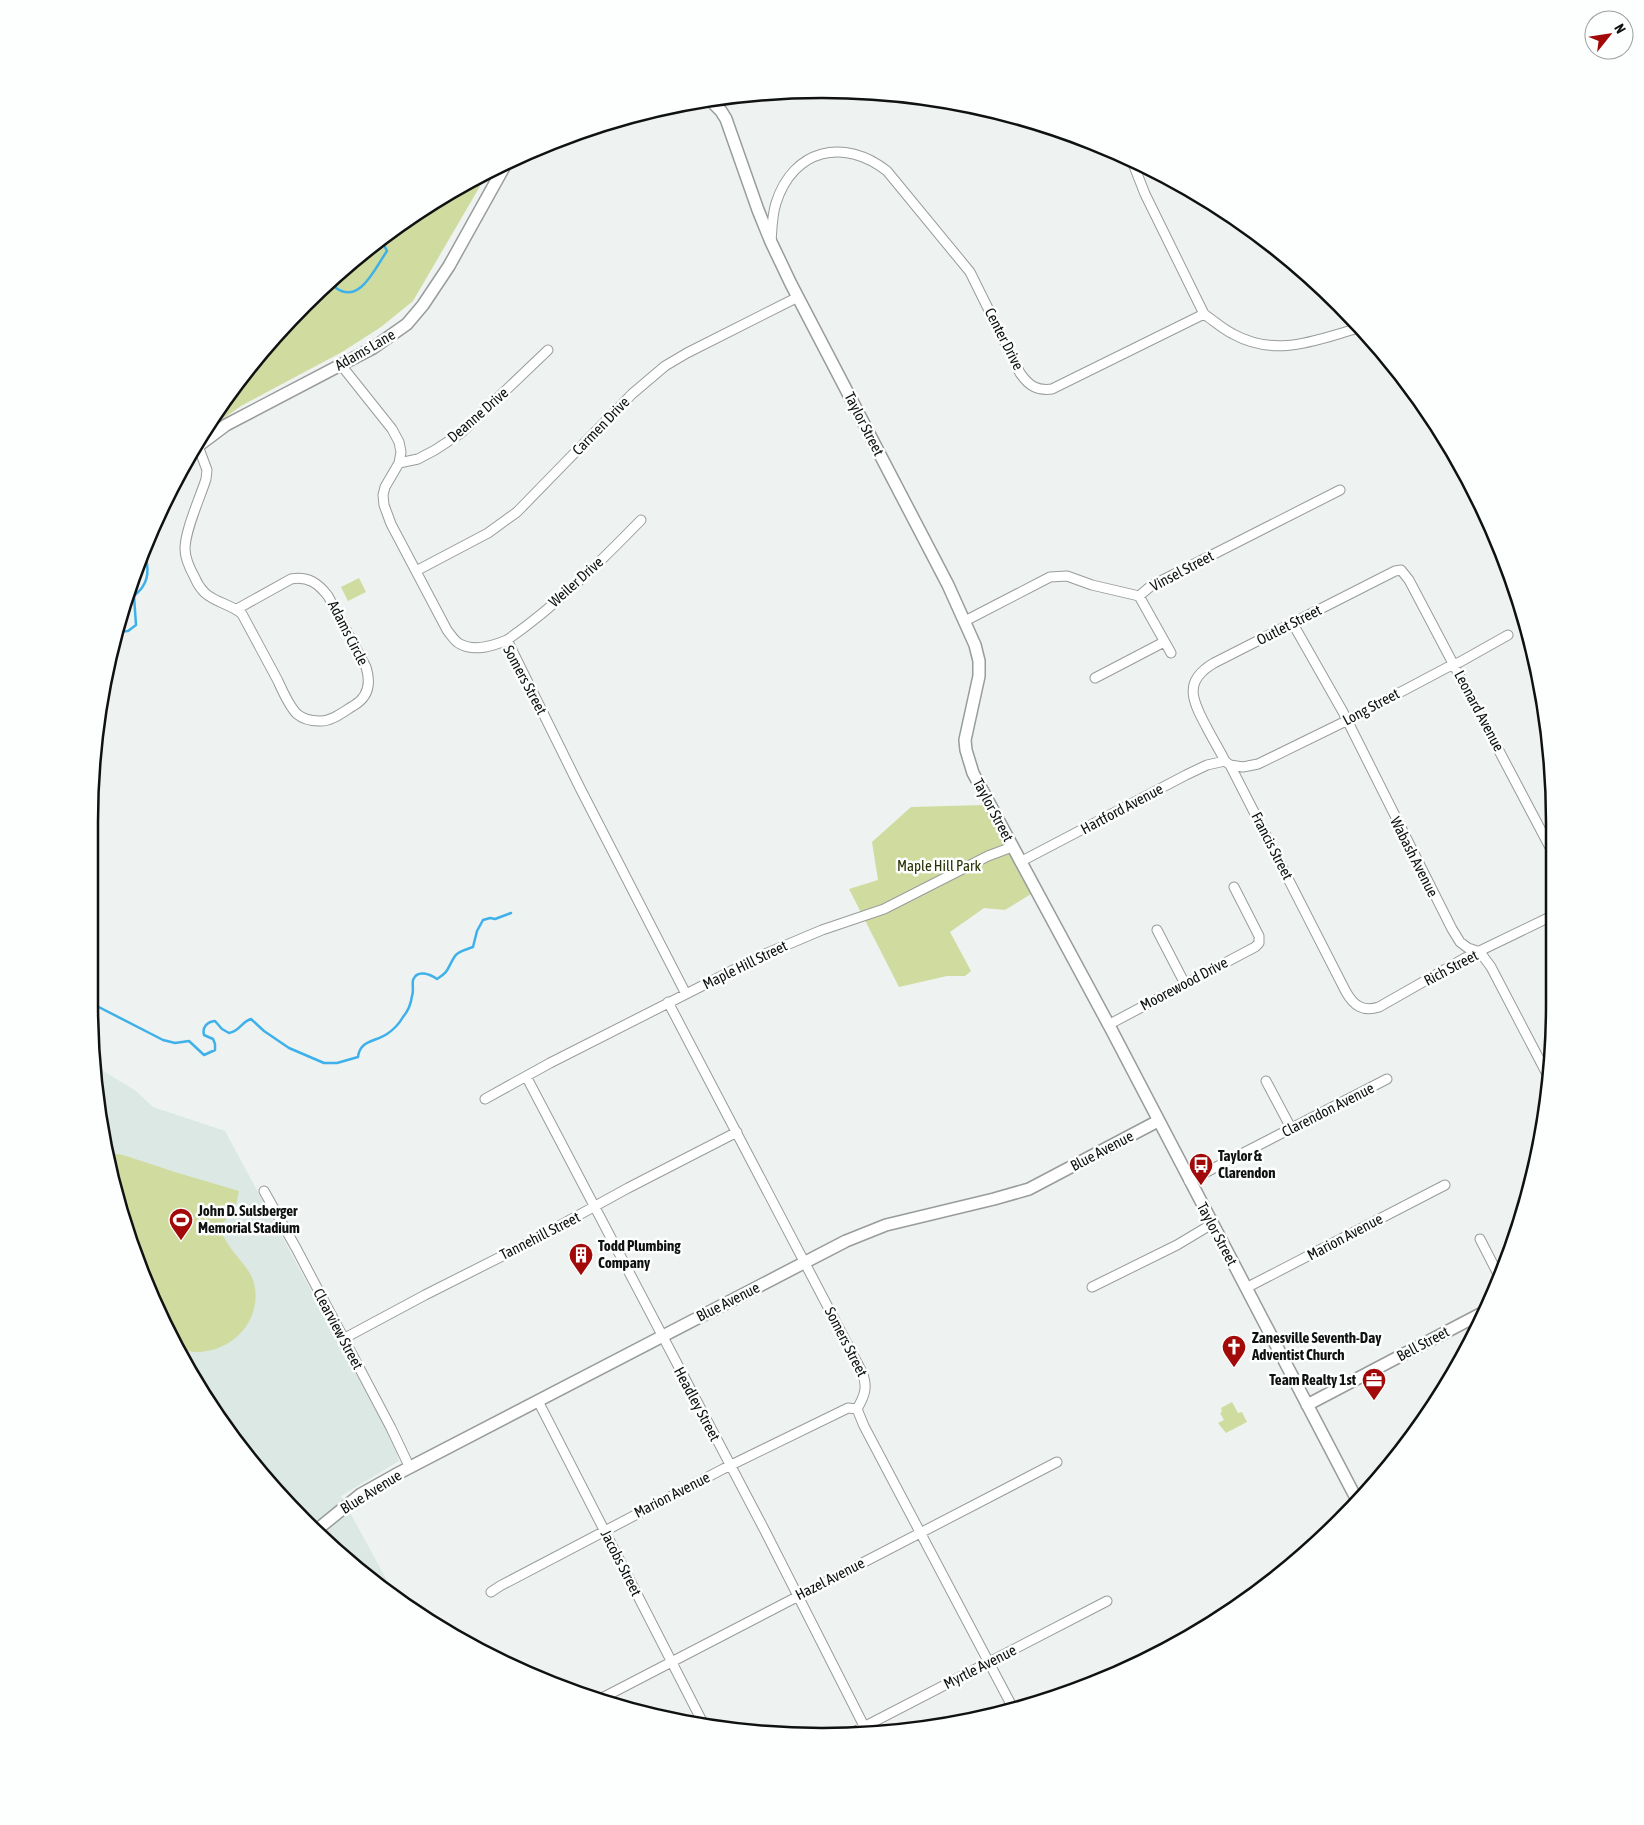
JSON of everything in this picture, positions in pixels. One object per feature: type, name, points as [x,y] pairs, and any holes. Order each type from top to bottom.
[{"type":"street","name":"Taylor Street","points":[[716,106],[726,119],[771,242],[948,585],[975,644],[979,661],[979,676],[966,729],[966,750],[973,773],[1108,1025],[1354,1494]]},
{"type":"street","name":"Center Drive","points":[[771,242],[776,203],[792,173],[804,163],[826,153],[840,151],[854,153],[873,160],[887,171],[963,262],[975,281],[1020,373],[1034,388],[1052,389],[1204,314]]},
{"type":"street","points":[[1135,169],[1145,194],[1204,314],[1231,334],[1256,344],[1277,347],[1300,345],[1353,330]]},
{"type":"street","name":"Adams Lane","points":[[208,438],[226,425],[384,341],[406,324],[416,314],[449,266],[501,173]]},
{"type":"street","name":"Carmen Drive","points":[[416,570],[488,533],[517,512],[626,400],[665,366],[687,352],[798,297]]},
{"type":"street","name":"Deanne Drive","points":[[399,463],[418,459],[461,433],[548,350]]},
{"type":"street","points":[[341,365],[392,429],[399,442],[401,452],[399,463]]},
{"type":"street","points":[[200,452],[206,470],[206,479],[187,535],[186,559],[205,593],[215,600],[237,609]]},
{"type":"street","name":"Somers Street","points":[[399,463],[385,487],[383,495],[384,505],[391,524],[447,630],[460,644],[481,648],[507,640],[580,788],[686,994]]},
{"type":"street","name":"Vinsel Street","points":[[965,621],[1050,577],[1067,576],[1139,596],[1151,586],[1340,490]]},
{"type":"street","name":"Weiler Drive","points":[[507,640],[528,625],[566,592],[641,520]]},
{"type":"street","name":"Outlet Street","points":[[1192,694],[1196,677],[1205,668],[1395,570],[1401,570]]},
{"type":"street","name":"Leonard Avenue","points":[[1401,570],[1409,580],[1546,840]]},
{"type":"street","name":"Adams Circle","points":[[291,579],[312,580],[328,596],[366,667],[369,687],[364,696],[357,704],[329,720],[319,722],[302,718],[296,713],[286,698],[242,614],[237,609],[291,579]]},
{"type":"street","points":[[1139,596],[1171,653]]},
{"type":"street","name":"Wabash Avenue","points":[[1293,624],[1346,721],[1452,929],[1460,942],[1468,948],[1480,952],[1490,966],[1543,1067]]},
{"type":"street","name":"Long Street","points":[[1228,763],[1243,767],[1258,764],[1346,721],[1508,635]]},
{"type":"street","points":[[1095,678],[1164,642]]},
{"type":"street","name":"Francis Street","points":[[1192,694],[1197,709],[1228,763],[1350,999]]},
{"type":"street","name":"Hartford Avenue","points":[[1020,862],[1206,765],[1228,763]]},
{"type":"street","name":"Maple Hill Street","points":[[486,1099],[668,1002],[765,954],[822,930],[884,908],[988,856],[1012,847]]},
{"type":"street","name":"Moorewood Drive","points":[[1108,1025],[1255,947],[1259,943],[1259,936],[1234,887]]},
{"type":"street","name":"Rich Street","points":[[1350,999],[1358,1007],[1373,1009],[1379,1007],[1465,958],[1546,919]]},
{"type":"street","points":[[1157,930],[1185,984]]},
{"type":"street","name":"Somers Street","points":[[668,1002],[864,1377],[865,1396],[857,1408]]},
{"type":"street","name":"Headley Street","points":[[527,1078],[731,1466],[864,1726]]},
{"type":"street","name":"Clarendon Avenue","points":[[1189,1181],[1386,1079]]},
{"type":"street","points":[[1266,1081],[1291,1128]]},
{"type":"street","name":"Blue Avenue","points":[[321,1526],[361,1494],[846,1241],[886,1225],[1029,1189],[1158,1121]]},
{"type":"street","name":"Tannehill Street","points":[[343,1339],[737,1132]]},
{"type":"street","name":"Marion Avenue","points":[[1246,1288],[1445,1185]]},
{"type":"street","name":"Clearview Street","points":[[264,1191],[296,1248],[410,1468]]},
{"type":"street","points":[[1092,1287],[1212,1224]]},
{"type":"street","points":[[1480,1240],[1495,1269]]},
{"type":"street","name":"Bell Street","points":[[1307,1405],[1475,1316]]},
{"type":"street","name":"Jacobs Street","points":[[538,1401],[700,1717]]},
{"type":"street","name":"Marion Avenue","points":[[491,1592],[604,1530],[731,1466],[848,1408],[857,1408]]},
{"type":"street","points":[[857,1408],[864,1426],[1010,1703]]},
{"type":"street","name":"Hazel Avenue","points":[[608,1695],[1057,1462]]},
{"type":"street","name":"Myrtle Avenue","points":[[871,1726],[1106,1601]]},
{"type":"shaded area","points":[[101,1070],[136,1091],[153,1107],[225,1131],[395,1446],[399,1461],[341,1496],[389,1583],[344,1548],[277,1481],[220,1406],[195,1365],[172,1323],[136,1236],[122,1191],[111,1144]]},
{"type":"green space","points":[[482,183],[413,301],[381,327],[342,352],[241,406],[218,422],[247,381],[277,344],[344,277],[419,220]]},
{"type":"green space","points":[[359,578],[366,592],[348,601],[341,587]]},
{"type":"green space","name":"Maple Hill Park","points":[[984,805],[1031,894],[1005,910],[984,908],[950,932],[971,971],[965,976],[947,976],[899,987],[849,889],[878,880],[872,842],[911,807]]},
{"type":"green space","name":"John D. Sulsberger Memorial Stadium","points":[[113,1153],[239,1191],[236,1205],[219,1229],[231,1249],[245,1266],[254,1283],[255,1301],[253,1313],[240,1334],[231,1342],[208,1351],[187,1351],[172,1323],[153,1280],[136,1236],[122,1191]]},
{"type":"green space","points":[[1232,1402],[1238,1413],[1242,1412],[1247,1422],[1226,1433],[1218,1423],[1224,1420],[1220,1413],[1222,1412],[1221,1408]]},
{"type":"waterway","points":[[335,285],[336,288],[345,292],[352,292],[360,288],[372,275],[387,251],[384,245]]},
{"type":"waterway","points":[[123,631],[128,631],[136,625],[134,596],[143,586],[147,577],[147,561]]},
{"type":"waterway","points":[[98,1007],[163,1040],[175,1043],[189,1041],[204,1055],[215,1050],[213,1039],[204,1035],[204,1027],[207,1024],[215,1021],[222,1029],[229,1033],[251,1019],[264,1031],[289,1048],[324,1063],[337,1063],[358,1057],[359,1051],[365,1044],[382,1037],[394,1029],[410,1005],[413,980],[417,974],[424,974],[437,979],[446,971],[456,954],[473,947],[477,931],[483,920],[495,919],[511,913]]},
{"type":"place","name":"Taylor & Clarendon","points":[[1201,1186]]},
{"type":"place","name":"John D. Sulsberger Memorial Stadium","points":[[181,1241]]},
{"type":"place","name":"Todd Plumbing Company","points":[[581,1276]]},
{"type":"place","name":"Zanesville Seventh-Day Adventist Church","points":[[1234,1368]]},
{"type":"place","name":"Team Realty 1st","points":[[1374,1401]]}]
